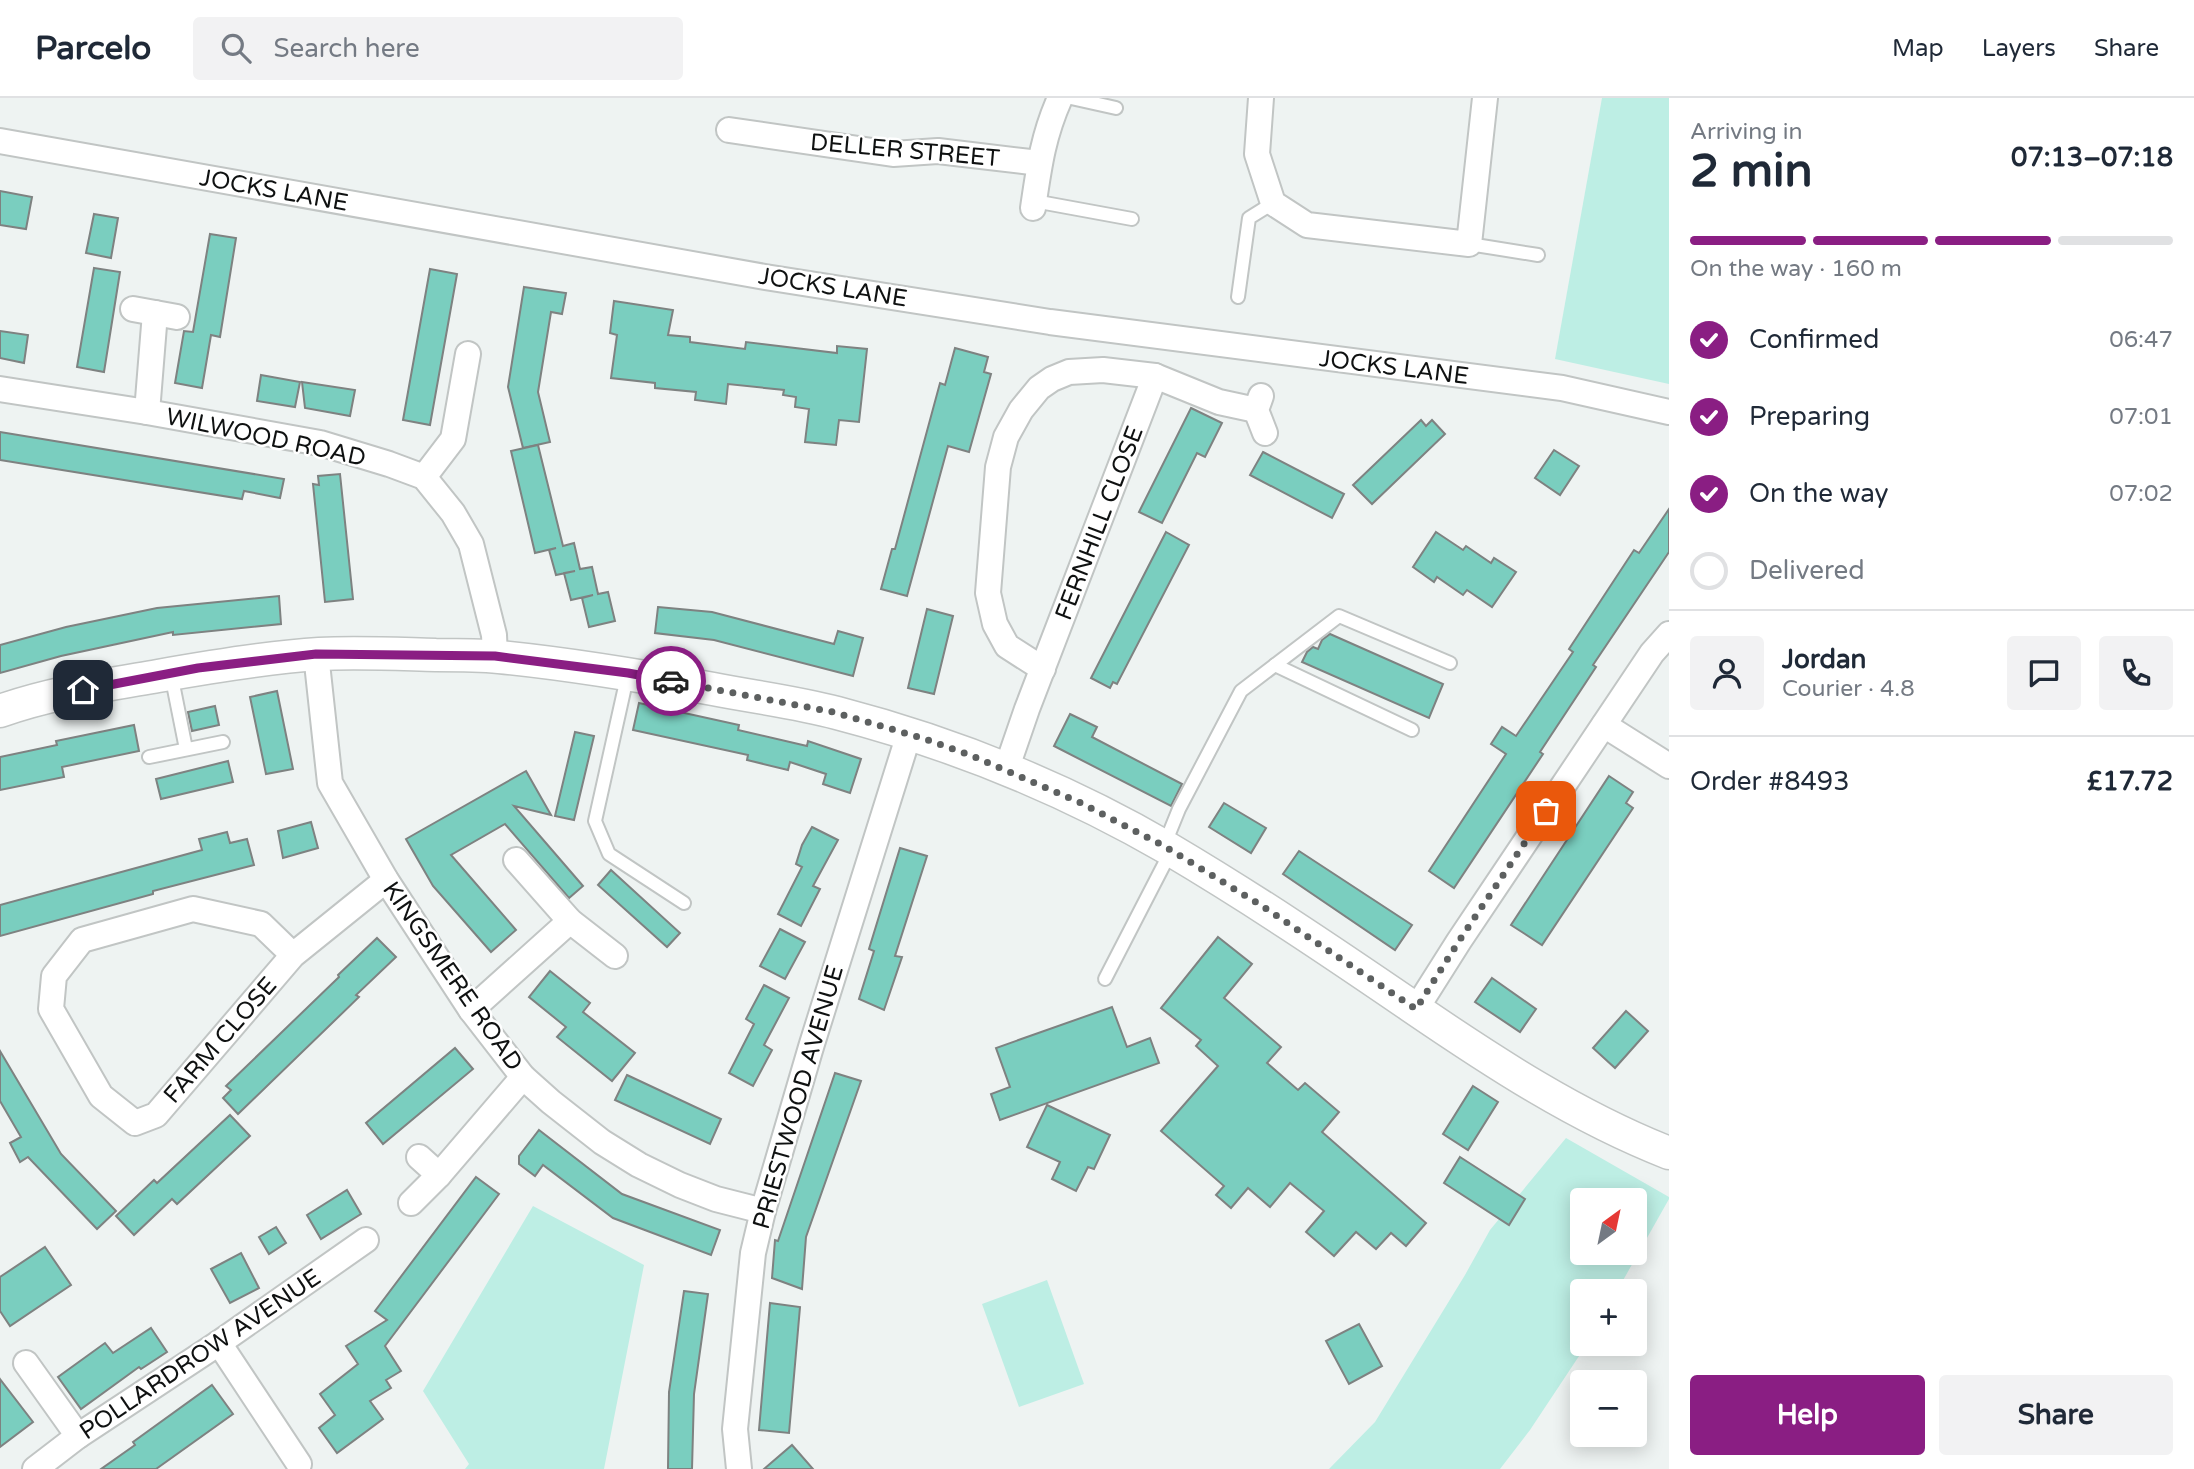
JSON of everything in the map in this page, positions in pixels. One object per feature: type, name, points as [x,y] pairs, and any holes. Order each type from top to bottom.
[{"type":"street","points":[[1034,204],[1049,123],[1060,98]]},
{"type":"street","points":[[1261,98],[1257,154],[1273,203],[1307,225],[1469,244],[1485,98]]},
{"type":"street","name":"DELLER STREET","points":[[729,130],[892,154],[938,151],[1040,163]]},
{"type":"street","name":"JOCKS LANE","points":[[0,141],[779,279],[1050,322],[1562,388],[1669,412]]},
{"type":"street","name":"WILWOOD ROAD","points":[[147,412],[155,313]]},
{"type":"street","points":[[468,354],[453,439],[424,477],[453,513],[471,544],[495,635],[495,656]]},
{"type":"street","points":[[1043,669],[1007,646],[995,624],[988,593],[998,467],[1012,423],[1039,388],[1069,372],[1114,371],[1155,376],[1219,402],[1261,413]]},
{"type":"street","name":"FERNHILL CLOSE","points":[[1006,771],[1155,376]]},
{"type":"street","name":"WILWOOD ROAD","points":[[0,389],[320,443],[424,477]]},
{"type":"street","points":[[1416,1009],[1652,653],[1669,634]]},
{"type":"street","points":[[0,711],[106,685],[171,673],[316,654],[495,656],[628,673],[833,712],[936,742],[1081,803],[1168,848],[1259,904],[1444,1030],[1560,1101],[1669,1153]]},
{"type":"street","name":"KINGSMERE ROAD","points":[[316,654],[330,783],[386,880],[471,1010],[523,1077],[592,1134],[639,1165],[716,1199],[762,1211]]},
{"type":"street","points":[[1604,725],[1669,766]]},
{"type":"street","name":"PRIESTWOOD AVENUE","points":[[739,1469],[737,1415],[753,1253],[762,1211],[909,734]]},
{"type":"street","points":[[516,860],[570,921],[615,956]]},
{"type":"street","name":"FARM CLOSE","points":[[293,955],[261,924],[193,909],[82,940],[54,976],[51,1009],[101,1096],[135,1123],[156,1115],[293,955],[386,880]]},
{"type":"street","points":[[471,1010],[570,921]]},
{"type":"street","points":[[411,1203],[439,1175],[523,1077]]},
{"type":"street","points":[[419,1157],[439,1175]]},
{"type":"street","name":"POLLARDROW AVENUE","points":[[35,1469],[78,1436],[219,1343],[366,1240]]},
{"type":"street","points":[[219,1343],[304,1462]]},
{"type":"street","points":[[26,1363],[78,1436]]},
{"type":"lane","points":[[1071,98],[1115,108]]},
{"type":"lane","points":[[1238,297],[1249,218],[1273,203]]},
{"type":"lane","points":[[1034,204],[1132,219]]},
{"type":"lane","points":[[1469,244],[1538,255]]},
{"type":"lane","points":[[1105,979],[1168,848],[1189,787],[1241,691],[1339,616],[1450,663]]},
{"type":"lane","points":[[1275,665],[1412,730]]},
{"type":"lane","points":[[171,673],[186,749]]},
{"type":"lane","points":[[628,673],[596,821],[609,854],[684,903]]},
{"type":"lane","points":[[149,757],[223,742]]},
{"type":"green space","points":[[1602,98],[1669,98],[1669,384],[1555,359]]},
{"type":"green space","points":[[1566,1138],[1669,1197],[1647,1238],[1647,1188],[1570,1188],[1570,1265],[1632,1265],[1624,1279],[1570,1279],[1570,1356],[1579,1356],[1530,1430],[1500,1469],[1329,1469],[1375,1422],[1490,1230]]},
{"type":"green space","points":[[533,1206],[644,1265],[604,1469],[465,1469],[469,1464],[423,1391]]},
{"type":"green space","points":[[1047,1280],[1084,1384],[1019,1407],[982,1304]]},
{"type":"building","points":[[0,191],[32,197],[26,229],[0,225]]},
{"type":"building","points":[[94,214],[118,218],[111,258],[86,253]]},
{"type":"building","points":[[210,234],[236,238],[220,337],[211,335],[202,388],[175,383],[184,331],[193,332]]},
{"type":"building","points":[[94,268],[120,272],[104,372],[77,367]]},
{"type":"building","points":[[430,269],[457,274],[430,425],[403,420]]},
{"type":"building","points":[[524,287],[566,293],[562,314],[551,312],[538,392],[550,442],[523,448],[508,387]]},
{"type":"building","points":[[614,301],[673,310],[668,335],[690,337],[690,342],[745,349],[746,342],[837,353],[837,346],[867,349],[859,422],[839,420],[836,445],[805,442],[809,409],[795,407],[796,397],[783,395],[784,390],[728,384],[726,404],[695,400],[696,392],[655,388],[655,383],[611,378],[617,335],[610,333]]},
{"type":"building","points":[[0,331],[28,335],[24,363],[0,358]]},
{"type":"building","points":[[955,348],[988,357],[984,372],[991,374],[969,452],[948,446],[907,596],[881,589],[892,549],[895,549],[940,383],[945,385]]},
{"type":"building","points":[[261,375],[300,382],[295,407],[257,401]]},
{"type":"building","points":[[302,382],[355,390],[350,416],[305,408]]},
{"type":"building","points":[[1191,408],[1222,423],[1205,457],[1197,453],[1162,523],[1139,512]]},
{"type":"building","points":[[1421,420],[1426,426],[1432,420],[1445,434],[1372,504],[1353,485]]},
{"type":"building","points":[[0,432],[284,479],[280,498],[244,491],[242,499],[0,460]]},
{"type":"building","points":[[538,445],[563,546],[574,543],[580,569],[592,567],[598,594],[608,592],[615,621],[589,627],[582,598],[593,595],[571,600],[564,573],[556,575],[549,550],[556,548],[535,553],[511,451]]},
{"type":"building","points":[[1554,450],[1579,466],[1560,495],[1535,478]]},
{"type":"building","points":[[1263,452],[1344,494],[1332,518],[1250,475]]},
{"type":"building","points":[[340,474],[353,599],[325,602],[313,484],[319,485],[318,476]]},
{"type":"building","points":[[1669,509],[1669,552],[1593,665],[1596,667],[1540,752],[1543,754],[1454,888],[1429,871],[1506,754],[1491,744],[1502,727],[1516,736],[1573,652],[1569,649],[1634,550],[1639,553]]},
{"type":"building","points":[[1166,532],[1189,545],[1117,684],[1113,682],[1110,688],[1091,678]]},
{"type":"building","points":[[1436,532],[1463,550],[1466,546],[1491,563],[1494,558],[1516,572],[1492,607],[1467,590],[1463,595],[1437,577],[1434,582],[1413,567]]},
{"type":"building","points":[[279,596],[281,624],[173,635],[173,632],[61,656],[0,673],[0,645],[66,627],[157,608]]},
{"type":"building","points":[[658,607],[712,612],[834,644],[838,631],[863,638],[853,676],[714,640],[655,633]]},
{"type":"building","points":[[927,609],[953,616],[934,694],[908,688]]},
{"type":"building","points":[[1330,634],[1443,684],[1429,718],[1302,662],[1307,652],[1313,647],[1318,649],[1322,640]]},
{"type":"building","points":[[277,691],[293,769],[266,774],[250,697]]},
{"type":"building","points":[[639,703],[739,725],[738,730],[807,746],[808,741],[861,759],[850,793],[823,784],[826,774],[790,762],[788,770],[747,760],[748,755],[633,730]]},
{"type":"building","points":[[215,706],[219,725],[192,731],[188,712]]},
{"type":"building","points":[[1070,714],[1097,727],[1092,737],[1182,784],[1171,806],[1054,746]]},
{"type":"building","points":[[134,725],[139,751],[62,767],[64,777],[0,790],[0,757],[57,745],[56,741]]},
{"type":"building","points":[[575,732],[594,736],[574,820],[555,816]]},
{"type":"building","points":[[228,761],[233,782],[161,799],[156,779]]},
{"type":"building","points":[[526,771],[551,815],[514,806],[583,886],[569,898],[505,824],[451,855],[516,930],[491,952],[433,886],[406,839]]},
{"type":"building","points":[[1609,776],[1633,792],[1626,803],[1633,808],[1542,945],[1511,925]]},
{"type":"building","points":[[1224,803],[1266,828],[1251,853],[1209,827]]},
{"type":"building","points":[[311,822],[318,848],[283,858],[278,831]]},
{"type":"building","points":[[812,827],[838,840],[813,886],[820,889],[801,926],[778,914],[802,867],[796,864]]},
{"type":"building","points":[[227,832],[230,843],[247,839],[254,865],[153,891],[153,894],[0,936],[0,905],[202,850],[199,839]]},
{"type":"building","points":[[900,848],[927,856],[895,956],[902,957],[884,1010],[859,999],[874,951],[869,949]]},
{"type":"building","points":[[1299,851],[1412,925],[1395,950],[1283,874]]},
{"type":"building","points":[[611,870],[680,933],[667,947],[598,885]]},
{"type":"building","points":[[780,929],[805,942],[785,979],[760,966]]},
{"type":"building","points":[[1218,937],[1252,964],[1224,998],[1281,1047],[1267,1063],[1298,1090],[1305,1083],[1339,1112],[1322,1132],[1426,1223],[1406,1246],[1391,1233],[1376,1249],[1356,1232],[1334,1256],[1306,1232],[1324,1211],[1290,1183],[1270,1207],[1248,1188],[1231,1208],[1216,1195],[1224,1186],[1161,1131],[1218,1066],[1196,1046],[1201,1040],[1161,1008]]},
{"type":"building","points":[[377,938],[396,957],[356,995],[359,997],[238,1114],[223,1098],[231,1090],[226,1086]]},
{"type":"building","points":[[550,971],[590,1003],[583,1012],[635,1053],[612,1081],[557,1037],[566,1027],[529,997]]},
{"type":"building","points":[[1492,978],[1536,1009],[1520,1032],[1475,1002]]},
{"type":"building","points":[[764,985],[789,998],[764,1045],[772,1050],[753,1086],[729,1073],[754,1024],[746,1019]]},
{"type":"building","points":[[1112,1007],[1127,1047],[1150,1038],[1159,1063],[1000,1120],[991,1094],[1010,1087],[996,1048]]},
{"type":"building","points":[[1626,1011],[1648,1031],[1615,1068],[1593,1048]]},
{"type":"building","points":[[455,1048],[473,1069],[383,1144],[366,1123]]},
{"type":"building","points":[[0,1051],[61,1154],[116,1211],[97,1229],[28,1157],[20,1162],[10,1143],[21,1137],[0,1101]]},
{"type":"building","points":[[835,1073],[861,1081],[806,1237],[802,1289],[772,1278],[775,1240],[778,1241]]},
{"type":"building","points":[[627,1075],[721,1119],[710,1144],[615,1100]]},
{"type":"building","points":[[1473,1086],[1498,1102],[1468,1150],[1443,1134]]},
{"type":"building","points":[[1047,1105],[1110,1135],[1094,1169],[1088,1167],[1076,1191],[1052,1179],[1060,1162],[1027,1147]]},
{"type":"building","points":[[230,1115],[250,1136],[177,1204],[172,1199],[134,1235],[116,1216],[154,1180],[157,1183]]},
{"type":"building","points":[[539,1130],[622,1194],[720,1230],[711,1255],[613,1218],[543,1165],[535,1176],[519,1164],[519,1156]]},
{"type":"building","points":[[1460,1157],[1525,1199],[1509,1225],[1444,1183]]},
{"type":"building","points":[[476,1177],[499,1194],[385,1346],[401,1371],[386,1380],[391,1388],[370,1401],[383,1419],[337,1453],[319,1428],[335,1415],[320,1394],[358,1364],[346,1346],[387,1320],[375,1311]]},
{"type":"building","points":[[347,1190],[361,1214],[321,1239],[307,1215]]},
{"type":"building","points":[[276,1227],[286,1243],[269,1254],[259,1237]]},
{"type":"building","points":[[45,1247],[71,1285],[10,1326],[0,1311],[0,1277]]},
{"type":"building","points":[[241,1253],[259,1288],[230,1303],[211,1269]]},
{"type":"building","points":[[684,1291],[708,1294],[694,1394],[692,1469],[668,1469],[669,1392]]},
{"type":"building","points":[[770,1303],[800,1307],[789,1433],[759,1430]]},
{"type":"building","points":[[1359,1324],[1382,1366],[1349,1384],[1326,1341]]},
{"type":"building","points":[[151,1328],[167,1352],[141,1369],[139,1367],[81,1409],[58,1377],[105,1343],[113,1353]]},
{"type":"building","points":[[0,1379],[33,1422],[0,1447]]},
{"type":"building","points":[[212,1385],[233,1414],[156,1469],[101,1469],[135,1445],[133,1442]]},
{"type":"building","points":[[792,1445],[813,1469],[764,1469]]},
{"type":"way so far","points":[[671,681],[833,712],[936,742],[1081,803],[1164,846],[1259,904],[1416,1009],[1546,811]]},
{"type":"route","points":[[83,690],[198,668],[316,654],[495,656],[671,681]]}]
